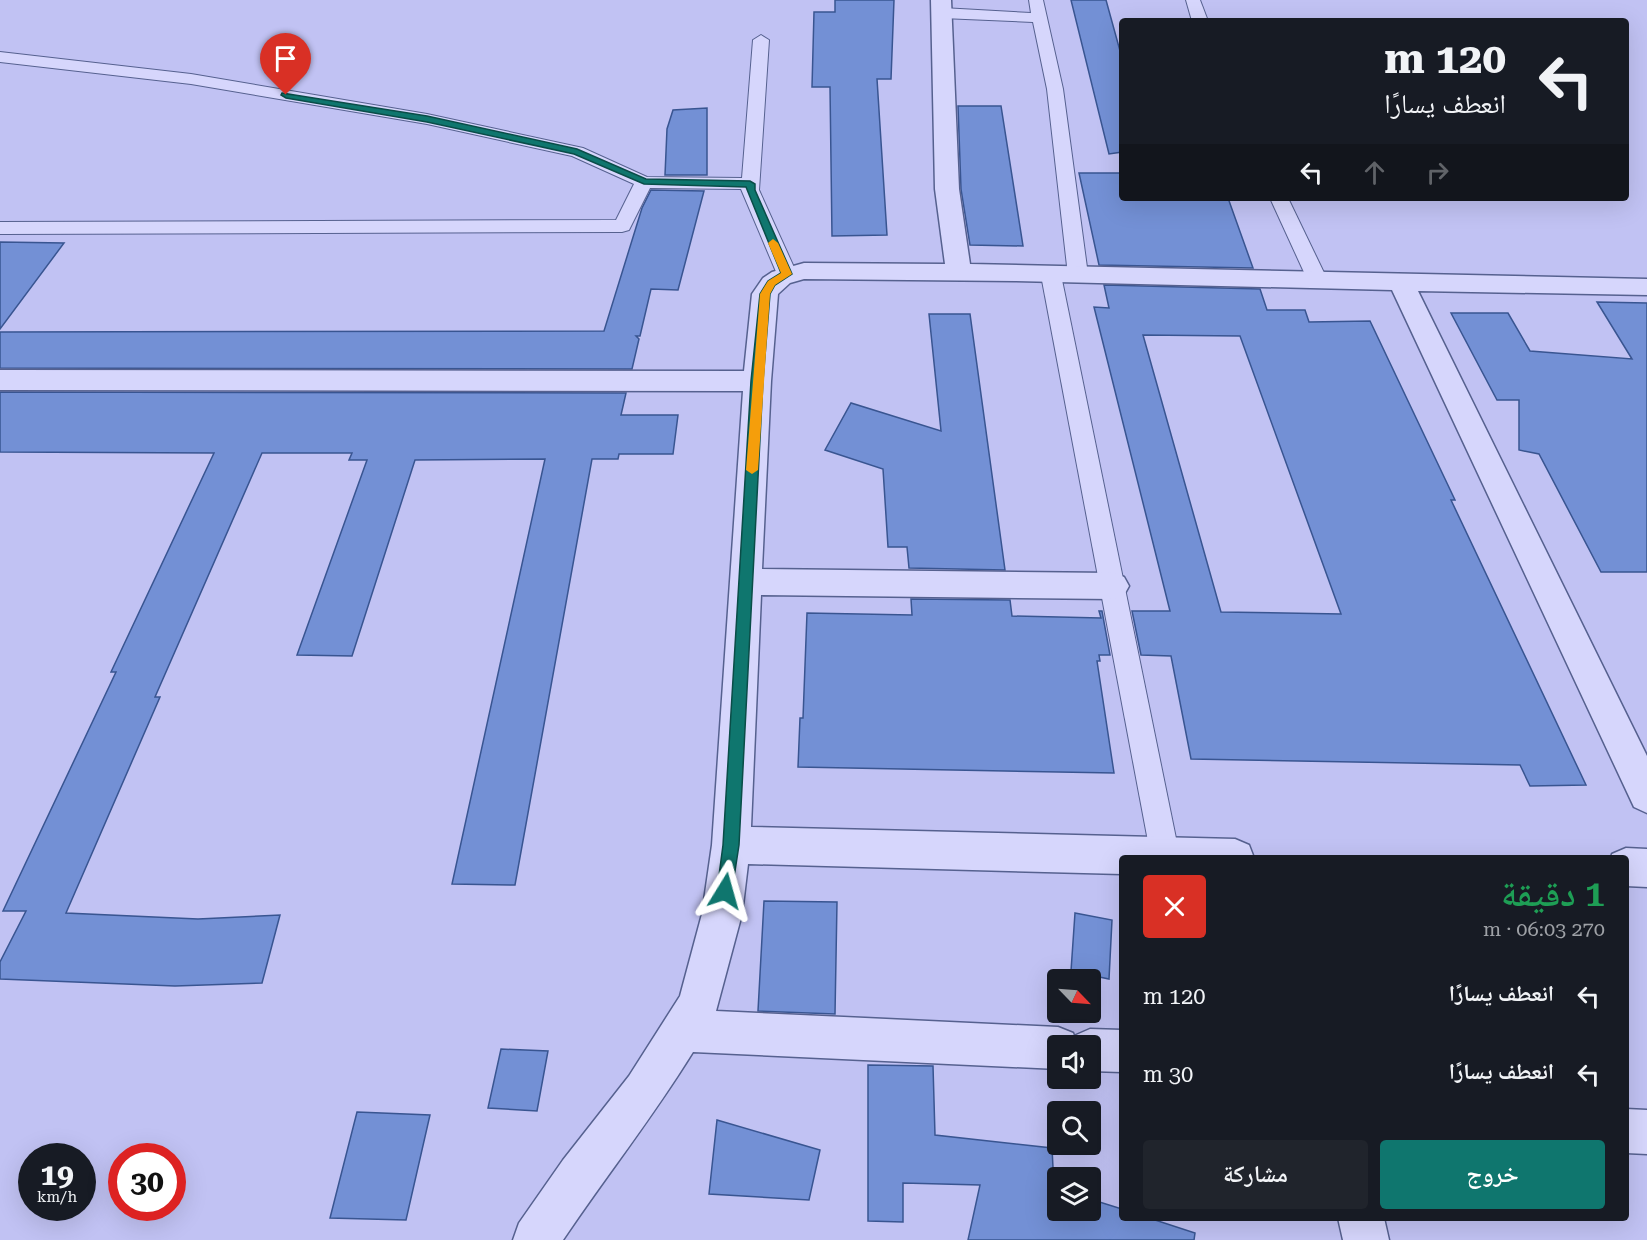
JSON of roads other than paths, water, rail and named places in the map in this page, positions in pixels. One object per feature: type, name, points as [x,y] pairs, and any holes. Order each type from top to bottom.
[{"type":"street","points":[[941,7],[947,189],[958,271]]},
{"type":"street","points":[[536,1240],[579,1176],[644,1091],[698,1005],[722,914],[731,845],[757,381],[765,294],[772,283],[786,274],[804,271],[958,271],[1647,287]]},
{"type":"street","points":[[1401,283],[1647,795]]},
{"type":"street","points":[[1,380],[757,381]]},
{"type":"street","points":[[746,582],[1113,586]]},
{"type":"street","points":[[731,845],[1119,856]]},
{"type":"street","points":[[1629,867],[1647,868]]},
{"type":"street","points":[[682,1030],[1047,1047]]},
{"type":"street","points":[[1101,1050],[1119,1051]]},
{"type":"street","points":[[1629,1131],[1647,1132]]},
{"type":"street","points":[[1362,1221],[1366,1240]]},
{"type":"lane","points":[[1036,0],[1055,89],[1078,275]]},
{"type":"lane","points":[[1192,0],[1199,18]]},
{"type":"lane","points":[[941,7],[1040,18]]},
{"type":"lane","points":[[761,40],[750,190],[786,274]]},
{"type":"lane","points":[[0,57],[191,80],[427,119],[577,152],[644,182],[750,184]]},
{"type":"lane","points":[[0,228],[622,226],[644,182]]},
{"type":"lane","points":[[1280,201],[1318,281]]},
{"type":"lane","points":[[1051,274],[1166,855]]}]
